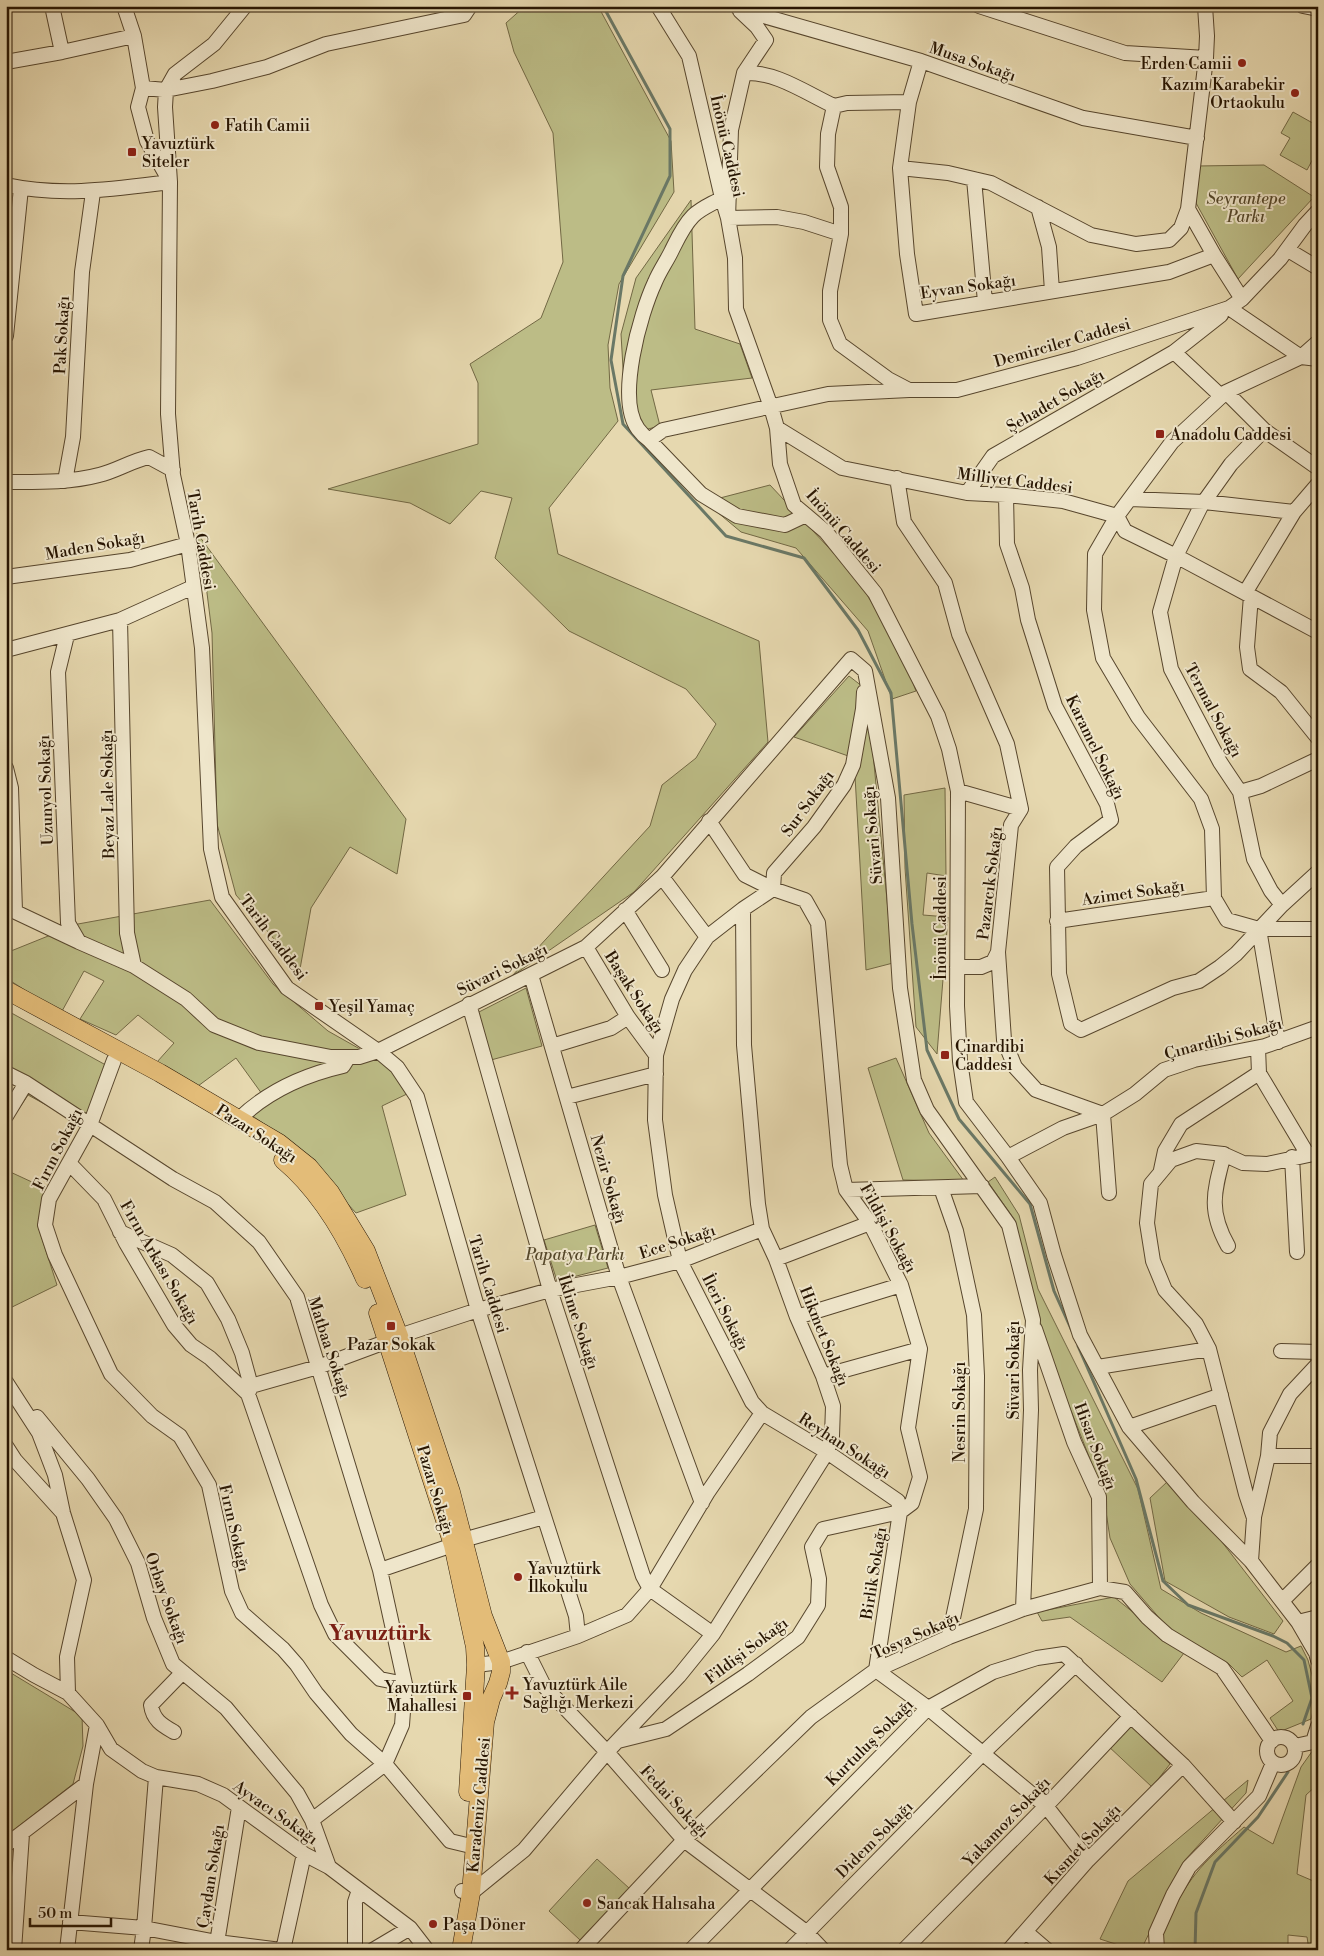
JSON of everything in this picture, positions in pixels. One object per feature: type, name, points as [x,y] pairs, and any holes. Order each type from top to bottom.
[{"type":"main road","name":"Pazar Sokağı","points":[[6,990],[160,1073],[279,1143],[309,1167],[330,1192],[366,1251],[458,1542],[501,1662]]},
{"type":"main road","name":"Pazar Sokağı","points":[[6,1004],[183,1094],[283,1160],[298,1173],[338,1226],[356,1258],[393,1338]]},
{"type":"main road","name":"Pazar Sokağı","points":[[458,1542],[475,1647],[476,1665]]},
{"type":"main road","name":"Karadeniz Caddesi","points":[[461,1950],[486,1722],[491,1700],[501,1672],[501,1662]]},
{"type":"main road","name":"Karadeniz Caddesi","points":[[471,1846],[476,1665]]},
{"type":"main road","name":"Karadeniz Caddesi","points":[[450,1950],[466,1892]]},
{"type":"street","points":[[52,6],[62,52]]},
{"type":"street","name":"Tarih Caddesi","points":[[124,6],[134,36],[143,88],[138,107],[147,141],[170,182]]},
{"type":"street","points":[[166,90],[175,74],[214,44],[245,6]]},
{"type":"street","points":[[143,88],[166,90],[267,67],[326,44],[464,15],[470,6]]},
{"type":"street","name":"İnönü Caddesi","points":[[658,6],[689,56],[728,218],[735,258],[736,309],[777,428],[780,464],[794,504],[826,532],[876,593],[938,716],[949,749],[958,791],[957,967],[960,1061],[966,1102],[1040,1203],[1054,1255],[1080,1335],[1129,1428],[1193,1502],[1251,1561],[1298,1622],[1317,1655]]},
{"type":"street","points":[[979,6],[1125,53],[1206,58]]},
{"type":"street","points":[[900,168],[948,173],[991,183],[1091,235],[1136,244],[1169,240],[1181,228],[1188,208],[1206,58],[1205,6]]},
{"type":"street","points":[[1303,6],[1318,9]]},
{"type":"street","points":[[738,8],[757,27],[766,40],[744,73],[730,136],[728,218],[777,217],[804,222],[841,234]]},
{"type":"street","name":"Musa Sokağı","points":[[738,8],[921,61],[1082,118],[1197,138]]},
{"type":"street","points":[[6,62],[134,36]]},
{"type":"street","name":"Eyvan Sokağı","points":[[921,61],[909,102],[900,168],[907,254],[916,314],[1169,272],[1214,255]]},
{"type":"street","points":[[744,73],[756,72],[777,78],[834,106],[847,103],[909,102]]},
{"type":"street","name":"Tarih Caddesi","points":[[166,90],[165,107],[170,182],[168,414],[172,470],[188,544],[202,648],[210,849],[222,897],[287,988],[378,1051],[397,1067],[417,1097],[478,1310],[576,1616],[578,1636]]},
{"type":"street","points":[[834,106],[828,134],[827,167],[841,208],[841,234],[830,291],[830,320],[840,344],[888,379],[910,390]]},
{"type":"street","points":[[974,179],[985,302]]},
{"type":"street","points":[[6,185],[21,188],[93,192],[170,182]]},
{"type":"street","points":[[6,336],[21,188]]},
{"type":"street","name":"Pak Sokağı","points":[[65,481],[73,437],[82,272],[93,192]]},
{"type":"street","points":[[722,198],[700,210],[685,226],[654,282],[632,362],[628,385],[634,422],[638,429],[701,494],[737,516],[785,525],[806,515]]},
{"type":"street","points":[[1038,207],[1048,247],[1052,291]]},
{"type":"street","points":[[1188,208],[1214,255],[1242,299]]},
{"type":"street","name":"Demirciler Caddesi","points":[[649,440],[663,430],[771,408],[828,394],[957,390],[1077,358],[1229,308],[1242,299],[1288,250],[1318,211]]},
{"type":"street","points":[[1288,250],[1318,268]]},
{"type":"street","points":[[1229,308],[1301,357],[1318,359]]},
{"type":"street","name":"Şehadet Sokağı","points":[[967,494],[993,456],[1174,352],[1229,308]]},
{"type":"street","points":[[1318,342],[1301,357],[1224,394],[1172,442],[1117,516],[1095,554],[1094,610],[1103,658],[1138,717],[1201,798],[1212,829],[1214,898],[1227,920],[1259,929],[1318,929]]},
{"type":"street","points":[[1174,352],[1264,430],[1318,468]]},
{"type":"street","name":"Milliyet Caddesi","points":[[777,428],[842,468],[967,494],[1006,494],[1063,500],[1117,516]]},
{"type":"street","name":"Termal Sokağı","points":[[1264,430],[1231,464],[1204,502],[1176,556],[1160,612],[1171,669],[1220,762],[1240,792],[1254,859],[1271,891],[1282,905]]},
{"type":"street","points":[[6,482],[65,481],[100,475],[135,460],[150,457],[172,470]]},
{"type":"street","points":[[897,478],[904,522],[945,583],[959,634],[1007,744],[1021,809],[958,791]]},
{"type":"street","points":[[1318,484],[1294,512],[1248,595],[1247,647],[1250,669],[1281,692],[1318,738]]},
{"type":"street","name":"Karamel Sokağı","points":[[1006,494],[1007,544],[1022,588],[1028,620],[1055,706],[1107,804],[1111,820],[1076,846],[1057,867],[1059,974],[1071,1024],[1081,1030],[1173,988],[1199,981],[1236,954],[1282,905],[1317,873]]},
{"type":"street","points":[[1130,498],[1204,502],[1294,512]]},
{"type":"street","points":[[1117,516],[1125,530],[1318,632]]},
{"type":"street","name":"Maden Sokağı","points":[[6,577],[130,560],[188,544]]},
{"type":"street","points":[[6,650],[120,620],[193,587]]},
{"type":"street","name":"Beyaz Lale Sokağı","points":[[120,620],[128,932],[134,966]]},
{"type":"street","name":"Uzunyol Sokağı","points":[[67,635],[58,672],[68,923],[79,942]]},
{"type":"street","name":"Süvari Sokağı","points":[[378,1051],[586,947],[662,877],[851,658],[865,671],[888,798],[900,988],[914,1080],[927,1110],[1009,1225],[1033,1320],[1023,1608]]},
{"type":"street","name":"Sur Sokağı","points":[[773,889],[774,873],[814,827],[844,785],[853,765],[863,709],[865,671]]},
{"type":"street","points":[[1240,792],[1262,786],[1318,760]]},
{"type":"street","points":[[6,768],[11,788],[11,909],[134,966],[186,999],[214,1025],[259,1043],[331,1057],[359,1057],[378,1051]]},
{"type":"street","name":"Pazarcık Sokağı","points":[[1021,809],[1011,825],[998,952],[1004,1040],[1015,1067],[1036,1090],[1103,1114]]},
{"type":"street","name":"Fildişi Sokağı","points":[[466,1892],[524,1850],[618,1741],[666,1728],[748,1674],[798,1637],[818,1605],[819,1578],[812,1546],[823,1529],[900,1512],[912,1503],[920,1477],[908,1428],[920,1349],[901,1285],[870,1223],[846,1190],[839,1159],[818,922],[806,900],[773,889],[745,875],[709,822]]},
{"type":"street","points":[[662,877],[706,937]]},
{"type":"street","name":"İleri Sokağı","points":[[762,1413],[752,1402],[680,1260],[666,1195],[655,1120],[656,1055],[672,999],[685,970],[706,937],[773,889]]},
{"type":"street","name":"Azimet Sokağı","points":[[1057,921],[1214,898]]},
{"type":"street","name":"Hikmet Sokağı","points":[[618,1741],[679,1676],[713,1634],[827,1452],[832,1436],[833,1406],[823,1376],[762,1229],[758,1204],[744,1045],[743,909]]},
{"type":"street","points":[[625,910],[662,970]]},
{"type":"street","points":[[1259,929],[1278,1042]]},
{"type":"street","name":"Başak Sokağı","points":[[586,947],[628,1017],[656,1055]]},
{"type":"street","points":[[957,967],[981,967],[993,962],[998,952]]},
{"type":"street","name":"Nezir Sokağı","points":[[531,975],[619,1277],[702,1503]]},
{"type":"street","name":"İklime Sokağı","points":[[469,1004],[550,1290],[643,1576],[650,1589]]},
{"type":"street","points":[[552,1046],[611,1028],[628,1017]]},
{"type":"street","name":"Çınardibi Sokağı","points":[[1008,1158],[1063,1128],[1103,1114],[1134,1094],[1164,1070],[1194,1060],[1258,1048],[1318,1027]]},
{"type":"street","points":[[1254,1518],[1246,1494],[1209,1349],[1196,1324],[1165,1290],[1153,1261],[1147,1223],[1151,1184],[1171,1160],[1196,1151],[1224,1154],[1243,1163],[1267,1164],[1313,1154],[1259,1073],[1258,1048]]},
{"type":"street","points":[[238,1119],[258,1102],[279,1090],[307,1076],[343,1066],[348,1058]]},
{"type":"street","name":"Fırın Sokağı","points":[[114,1060],[90,1125],[49,1199],[46,1225],[55,1255],[111,1374],[152,1416],[180,1436],[209,1485],[232,1591],[242,1613],[283,1649],[297,1665],[316,1693],[351,1734],[385,1764],[450,1841],[471,1846]]},
{"type":"street","name":"Matbaa Sokağı","points":[[6,1073],[26,1083],[173,1179],[214,1202],[259,1242],[296,1297],[380,1570],[405,1684],[402,1726],[385,1764]]},
{"type":"street","points":[[1161,1172],[1165,1151],[1181,1124],[1259,1073]]},
{"type":"street","points":[[567,1097],[656,1074]]},
{"type":"street","points":[[6,1116],[26,1083]]},
{"type":"street","points":[[1103,1114],[1109,1193]]},
{"type":"street","points":[[1224,1154],[1215,1186],[1214,1215],[1228,1246]]},
{"type":"street","points":[[1292,1158],[1297,1252]]},
{"type":"street","name":"Fırın Arkası Sokağı","points":[[69,1163],[104,1199],[120,1232],[174,1325],[191,1345],[249,1390]]},
{"type":"street","points":[[846,1190],[982,1186]]},
{"type":"street","name":"Nesrin Sokağı","points":[[941,1188],[956,1231],[974,1315],[977,1376],[976,1509],[949,1637]]},
{"type":"street","points":[[776,1259],[870,1223]]},
{"type":"street","name":"Ece Sokağı","points":[[249,1390],[318,1367],[393,1338],[478,1310],[550,1290],[619,1277],[680,1260],[762,1229]]},
{"type":"street","points":[[120,1232],[172,1255],[207,1283],[228,1319],[242,1353],[249,1390],[321,1605],[335,1634],[380,1679],[405,1684]]},
{"type":"street","points":[[797,1316],[901,1285]]},
{"type":"street","name":"Hisar Sokağı","points":[[1033,1320],[1074,1442],[1099,1497],[1100,1588]]},
{"type":"street","points":[[823,1376],[920,1349]]},
{"type":"street","points":[[1098,1367],[1209,1349]]},
{"type":"street","points":[[1281,1352],[1318,1352]]},
{"type":"street","points":[[1251,1561],[1254,1518],[1268,1456],[1270,1433],[1290,1394],[1318,1364]]},
{"type":"street","points":[[6,1658],[34,1676],[68,1693],[67,1657],[84,1580],[63,1513],[55,1475],[39,1433],[7,1382]]},
{"type":"street","name":"Orbay Sokağı","points":[[7,1382],[88,1479],[116,1519],[138,1563],[154,1618],[173,1664],[226,1708],[298,1793],[312,1820],[329,1867]]},
{"type":"street","points":[[1129,1428],[1221,1395]]},
{"type":"street","points":[[476,1665],[501,1662],[578,1636],[627,1615],[650,1589],[702,1503],[762,1413]]},
{"type":"street","name":"Reyhan Sokağı","points":[[762,1413],[827,1452],[898,1501],[900,1512]]},
{"type":"street","points":[[6,1446],[15,1460],[63,1513]]},
{"type":"street","points":[[1268,1456],[1318,1456]]},
{"type":"street","name":"Birlik Sokağı","points":[[876,1670],[900,1512]]},
{"type":"street","points":[[380,1570],[458,1542],[544,1517]]},
{"type":"street","points":[[1282,1601],[1318,1565]]},
{"type":"street","name":"Tosya Sokağı","points":[[581,1950],[684,1840],[811,1718],[876,1670],[949,1637],[1023,1608],[1100,1588],[1125,1592],[1168,1635],[1222,1668],[1272,1741]]},
{"type":"street","points":[[650,1589],[713,1634]]},
{"type":"street","points":[[1298,1622],[1318,1617]]},
{"type":"street","points":[[1298,1622],[1318,1633]]},
{"type":"street","name":"Fedai Sokağı","points":[[528,1652],[544,1686],[607,1752],[684,1840],[806,1932],[823,1950]]},
{"type":"street","name":"Kurtuluş Sokağı","points":[[691,1950],[928,1708],[993,1672],[1037,1658],[1064,1654],[1183,1765],[1234,1822]]},
{"type":"street","name":"Didem Sokağı","points":[[790,1950],[983,1754],[1076,1664]]},
{"type":"street","points":[[876,1670],[928,1708],[1046,1806],[1088,1860]]},
{"type":"street","points":[[174,1732],[161,1725],[153,1715],[151,1705],[183,1672]]},
{"type":"street","name":"Ayvacı Sokağı","points":[[68,1693],[97,1725],[111,1749],[142,1771],[156,1777],[198,1784],[223,1795],[260,1820],[304,1854],[329,1867],[410,1928],[427,1950]]},
{"type":"street","name":"Yakamoz Sokağı","points":[[904,1950],[1046,1806],[1131,1716]]},
{"type":"street","points":[[67,1950],[86,1784],[97,1725]]},
{"type":"street","points":[[1295,1746],[1313,1742],[1318,1726]]},
{"type":"street","points":[[1157,1950],[1156,1932],[1173,1895],[1190,1868],[1260,1796],[1272,1763],[1267,1752],[1272,1741],[1276,1738],[1289,1739],[1295,1746],[1295,1755],[1290,1763],[1281,1766],[1272,1763]]},
{"type":"street","points":[[312,1820],[385,1764]]},
{"type":"street","name":"Kısmet Sokağı","points":[[1009,1950],[1088,1860],[1183,1765]]},
{"type":"street","points":[[140,1950],[144,1928],[156,1777]]},
{"type":"street","points":[[6,1844],[22,1834],[86,1784]]},
{"type":"street","name":"Çaydan Sokağı","points":[[216,1946],[239,1807]]},
{"type":"street","points":[[14,1950],[22,1834]]},
{"type":"street","points":[[70,1922],[144,1928],[216,1946],[282,1950],[304,1854]]},
{"type":"street","points":[[355,1950],[355,1902],[359,1890]]},
{"type":"street","points":[[373,1950],[410,1928]]},
{"type":"street","points":[[1026,1932],[1047,1950]]},
{"type":"green space","points":[[525,6],[598,6],[671,141],[674,192],[619,284],[608,345],[610,388],[618,421],[549,508],[558,554],[759,641],[768,742],[634,892],[512,976],[650,826],[662,785],[696,758],[716,724],[686,689],[569,631],[495,558],[512,498],[481,491],[450,524],[410,503],[328,489],[478,444],[478,383],[470,364],[541,318],[563,262],[553,133],[514,52],[506,23]]},
{"type":"green space","points":[[1293,112],[1318,126],[1318,154],[1316,153],[1307,170],[1280,155],[1290,138],[1281,133]]},
{"type":"green space","name":"Seyrantepe Parkı","points":[[1264,165],[1314,197],[1238,279],[1196,203],[1197,166]]},
{"type":"green space","points":[[691,200],[695,329],[740,344],[752,378],[651,390],[660,426],[640,431],[624,385],[621,334],[636,278]]},
{"type":"green space","points":[[770,485],[856,577],[901,650],[916,691],[892,699],[868,631],[796,548],[741,532],[710,506],[720,498]]},
{"type":"green space","points":[[197,533],[406,819],[397,874],[350,847],[311,908],[300,969],[236,895],[217,824],[212,633],[203,561]]},
{"type":"green space","points":[[849,676],[867,690],[893,963],[866,970],[854,758],[794,737]]},
{"type":"green space","points":[[945,788],[946,876],[927,873],[923,915],[948,917],[937,1054],[916,1027],[905,868],[904,795]]},
{"type":"green space","points":[[210,900],[273,984],[328,1031],[383,1062],[409,1093],[382,1106],[406,1195],[356,1213],[294,1145],[247,1112],[262,1094],[236,1058],[198,1086],[157,1062],[174,1043],[138,1015],[116,1035],[80,1019],[104,981],[84,971],[61,1013],[6,978],[6,953],[78,924]]},
{"type":"green space","points":[[526,988],[542,1046],[491,1060],[477,1013]]},
{"type":"green space","points":[[6,1010],[113,1069],[85,1126],[28,1095],[6,1128],[6,1105],[19,1084],[6,1077]]},
{"type":"green space","points":[[896,1058],[929,1133],[964,1181],[903,1180],[868,1068]]},
{"type":"green space","points":[[6,1170],[47,1189],[38,1226],[57,1285],[6,1310]]},
{"type":"green space","points":[[995,1177],[1019,1215],[1038,1289],[1138,1489],[1161,1589],[1201,1613],[1286,1652],[1301,1646],[1308,1660],[1317,1694],[1311,1719],[1279,1732],[1270,1718],[1293,1701],[1267,1660],[1242,1677],[1229,1664],[1168,1628],[1130,1584],[1110,1538],[1103,1492],[1038,1327],[1014,1219],[988,1182]]},
{"type":"green space","name":"Papatya Parkı","points":[[595,1225],[608,1268],[557,1281],[544,1240]]},
{"type":"green space","points":[[1168,1481],[1205,1520],[1283,1621],[1274,1634],[1229,1617],[1165,1581],[1150,1498]]},
{"type":"green space","points":[[1114,1597],[1184,1653],[1162,1682],[1070,1617],[1042,1621],[1037,1612]]},
{"type":"green space","points":[[6,1670],[82,1716],[83,1746],[73,1784],[6,1836]]},
{"type":"green space","points":[[1128,1723],[1170,1764],[1152,1787],[1107,1745]]},
{"type":"green space","points":[[1318,1743],[1318,1784],[1306,1795],[1297,1874],[1318,1883],[1318,1950],[1309,1950],[1307,1937],[1288,1935],[1288,1950],[1162,1950],[1164,1928],[1168,1920],[1188,1884],[1213,1855],[1244,1827],[1273,1844],[1301,1767]]},
{"type":"green space","points":[[1248,1780],[1246,1793],[1184,1861],[1141,1950],[1134,1950],[1100,1939],[1128,1881]]},
{"type":"green space","points":[[597,1859],[629,1888],[580,1940],[549,1911]]},
{"type":"waterway","points":[[603,6],[670,129],[670,176],[623,276],[611,360],[623,424],[726,536],[804,558],[858,630],[891,693],[912,924],[927,1050],[959,1119],[1030,1204],[1054,1291],[1072,1331]]},
{"type":"waterway","points":[[1078,1346],[1136,1479],[1163,1581],[1188,1605],[1273,1636],[1287,1643],[1304,1660],[1312,1698],[1303,1724]]},
{"type":"waterway","points":[[1195,1950],[1196,1913],[1215,1862],[1258,1817],[1288,1772]]},
{"type":"place","name":"Erden Camii","points":[[1242,63]]},
{"type":"place","name":"Kazım Karabekir Ortaokulu","points":[[1295,93]]},
{"type":"place","name":"Fatih Camii","points":[[215,125]]},
{"type":"place","name":"Yavuztürk Siteler","points":[[132,152]]},
{"type":"place","name":"Anadolu Caddesi","points":[[1160,434]]},
{"type":"place","name":"Yeşil Yamaç","points":[[319,1006]]},
{"type":"place","name":"Çinardibi Caddesi","points":[[945,1055]]},
{"type":"place","name":"Pazar Sokak","points":[[391,1326]]},
{"type":"place","name":"Yavuztürk İlkokulu","points":[[518,1577]]},
{"type":"place","name":"Yavuztürk Aile Sağlığı Merkezi","points":[[512,1693]]},
{"type":"place","name":"Yavuztürk Mahallesi","points":[[467,1696]]},
{"type":"place","name":"Sancak Halısaha","points":[[587,1903]]},
{"type":"place","name":"Paşa Döner","points":[[433,1924]]},
{"type":"district","name":"Yavuztürk","points":[[380,1633]]}]
